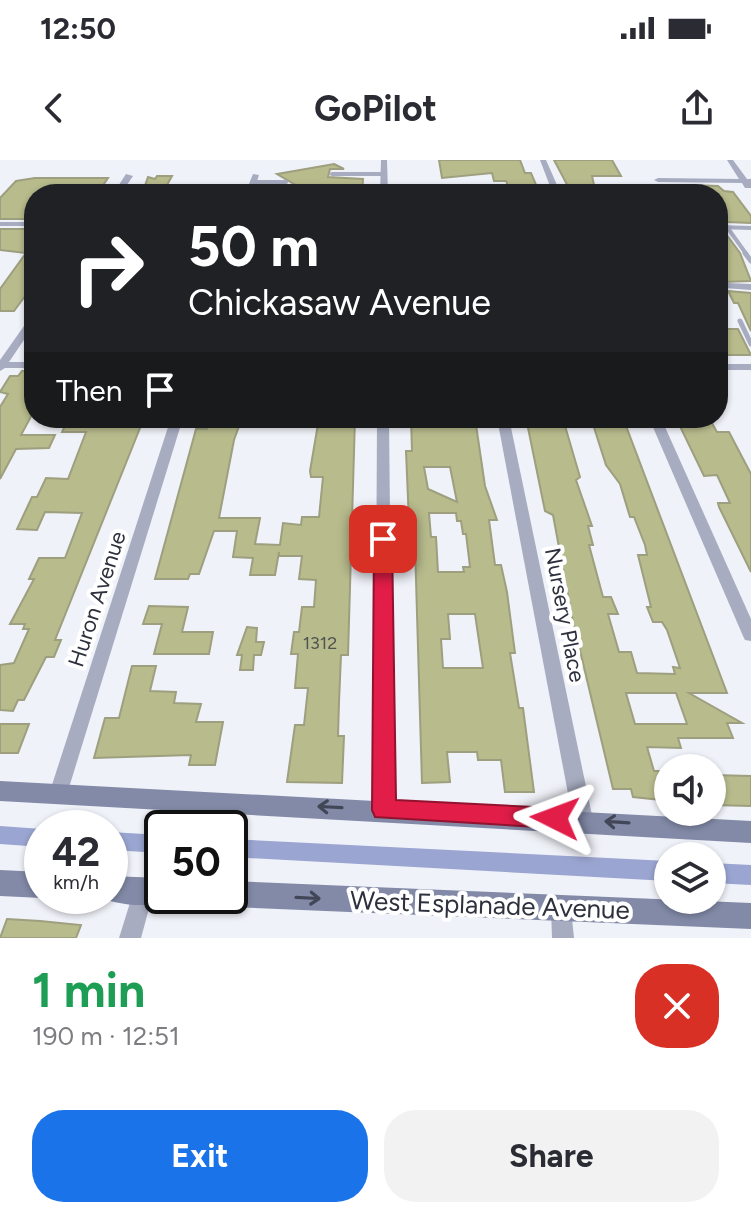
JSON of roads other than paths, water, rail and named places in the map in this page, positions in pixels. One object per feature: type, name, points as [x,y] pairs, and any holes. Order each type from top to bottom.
[{"type":"main road","points":[[0,791],[583,820],[751,832]]},
{"type":"main road","points":[[0,883],[24,884]]},
{"type":"main road","name":"West Esplanade Avenue","points":[[248,896],[562,923],[751,916]]},
{"type":"street","points":[[384,160],[384,184]]},
{"type":"street","points":[[543,160],[553,184]]},
{"type":"street","points":[[730,160],[749,185]]},
{"type":"street","points":[[124,184],[129,176]]},
{"type":"street","points":[[660,184],[658,180],[749,185]]},
{"type":"street","points":[[0,224],[24,224]]},
{"type":"street","points":[[728,227],[751,228]]},
{"type":"street","points":[[728,286],[751,287]]},
{"type":"street","points":[[1,366],[24,333]]},
{"type":"street","points":[[1,366],[24,365]]},
{"type":"street","points":[[728,367],[751,367]]},
{"type":"street","name":"Huron Avenue","points":[[58,794],[174,428]]},
{"type":"street","points":[[383,428],[384,810]]},
{"type":"street","name":"Nursery Place","points":[[505,428],[583,820]]},
{"type":"street","points":[[659,428],[751,636]]},
{"type":"street","points":[[130,938],[144,909]]},
{"type":"lane","points":[[332,174],[384,172]]},
{"type":"lane","points":[[263,184],[286,182]]},
{"type":"lane","points":[[728,233],[751,261]]},
{"type":"lane","points":[[740,247],[751,248]]},
{"type":"lane","points":[[740,321],[751,344]]},
{"type":"waterway","points":[[0,835],[24,837]]},
{"type":"waterway","points":[[128,842],[144,843]]},
{"type":"waterway","points":[[248,849],[654,870]]},
{"type":"waterway","points":[[726,874],[751,875]]}]
